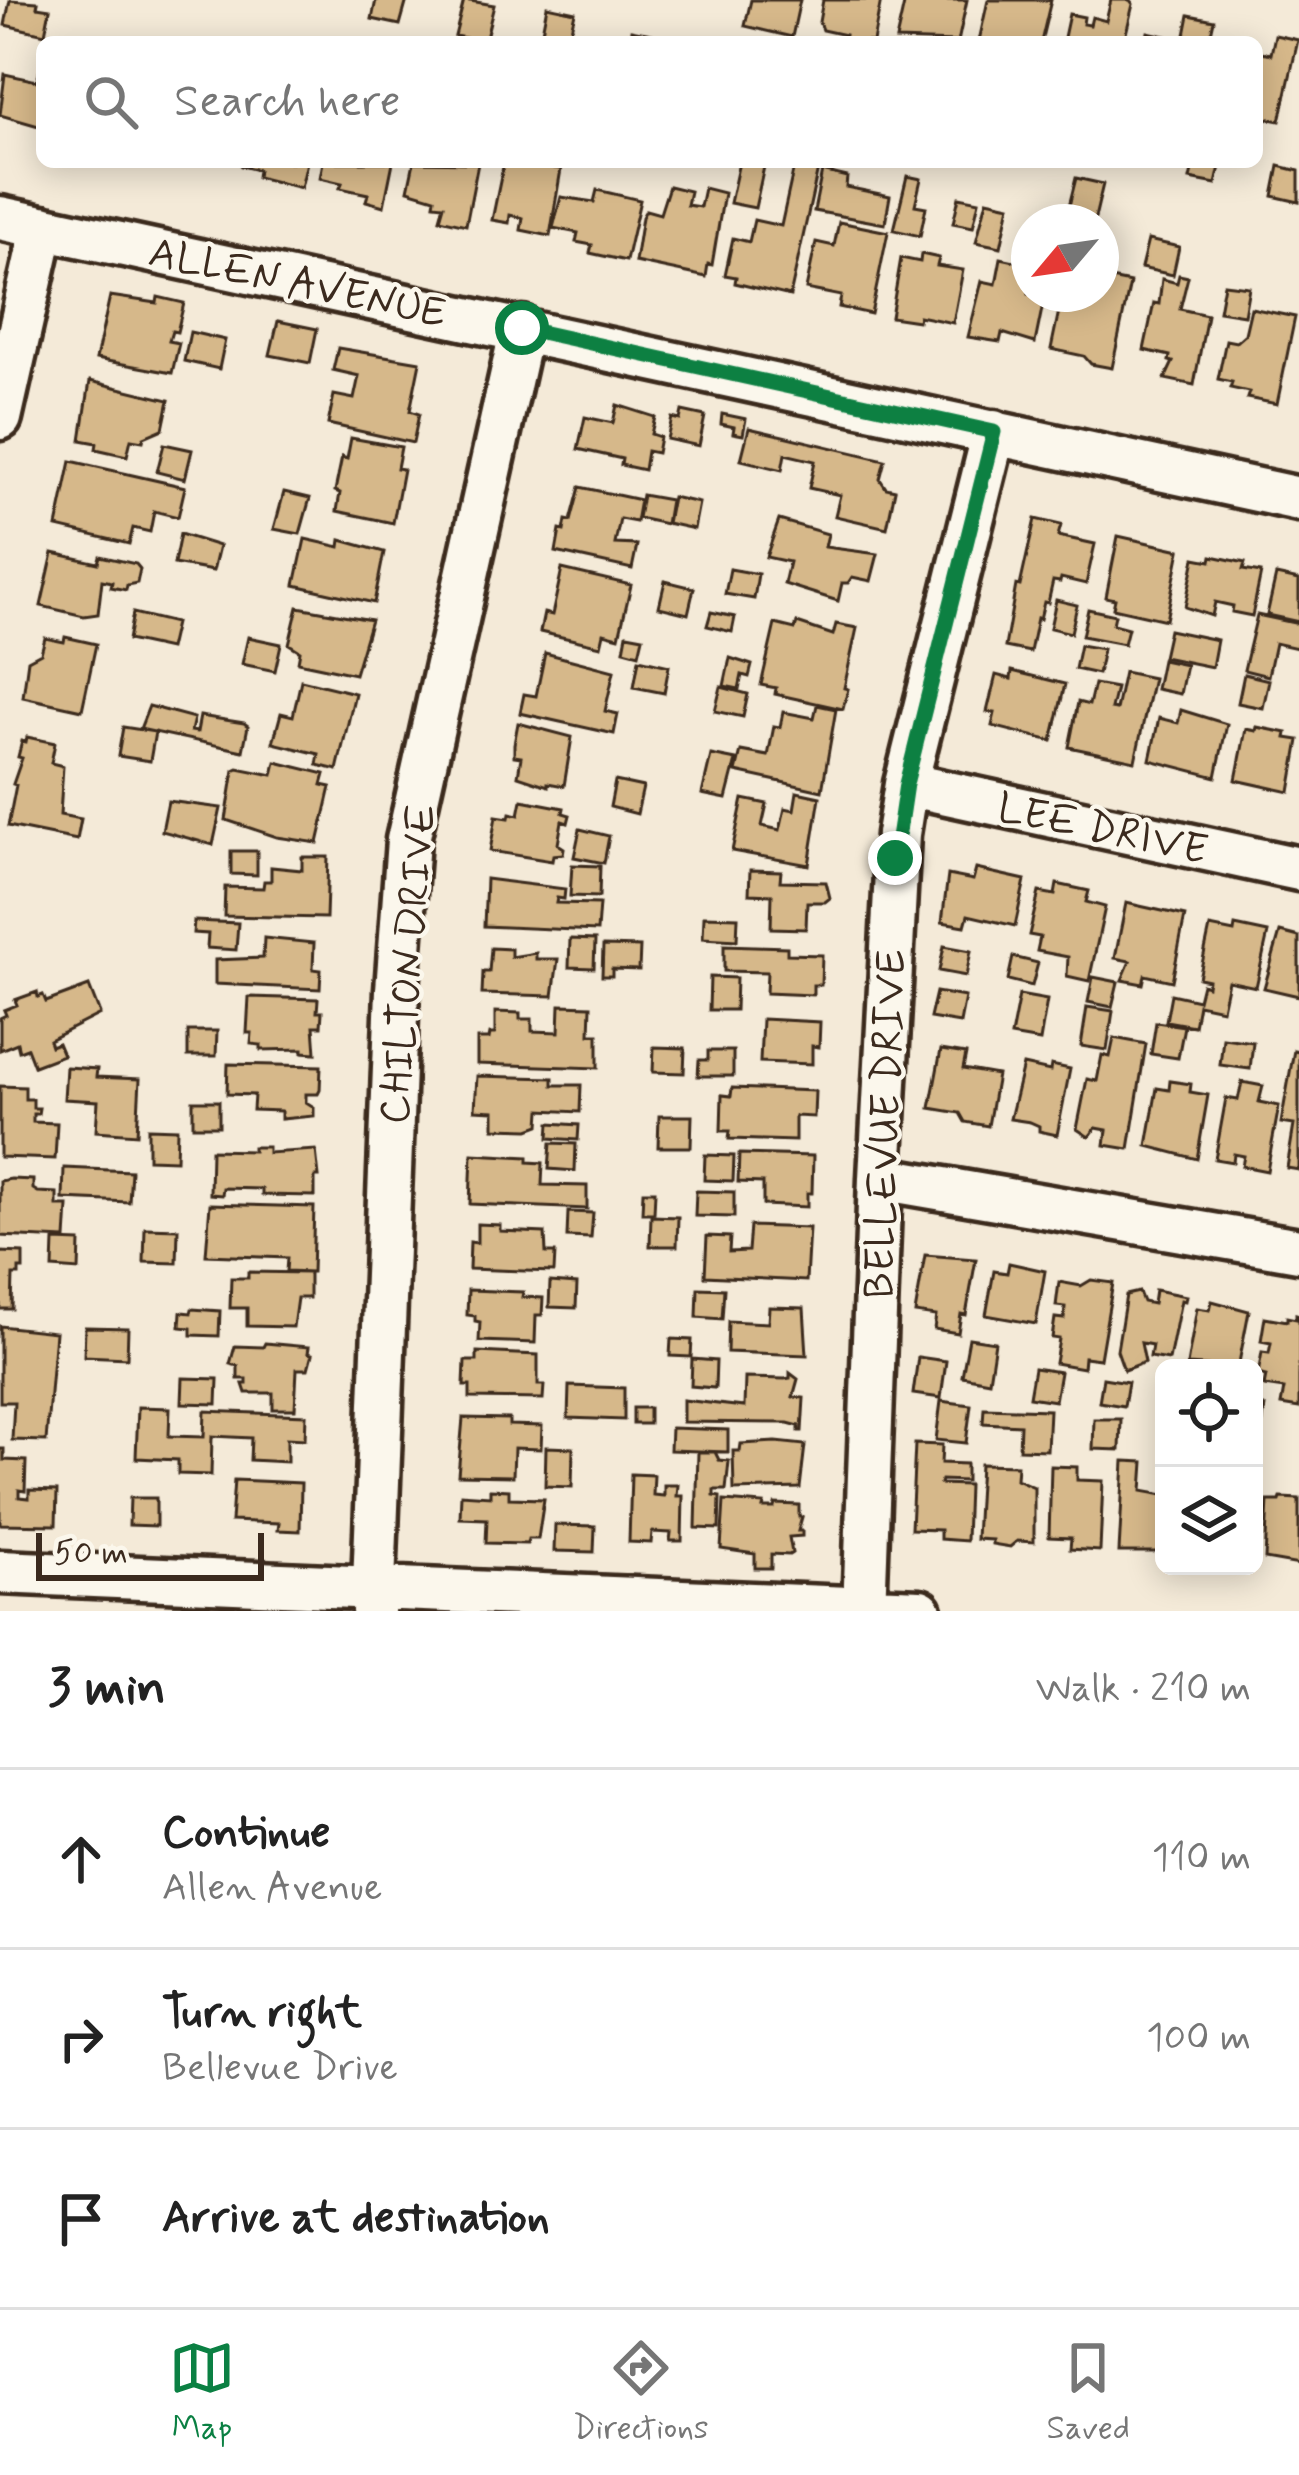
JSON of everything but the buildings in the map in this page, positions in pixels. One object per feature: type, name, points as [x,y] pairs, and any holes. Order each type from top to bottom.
[{"type":"street","name":"ALLEN AVENUE","points":[[0,218],[1299,499]]},
{"type":"street","points":[[0,418],[43,227]]},
{"type":"street","name":"CHILTON DRIVE","points":[[374,1599],[397,990],[408,840],[522,328]]},
{"type":"street","name":"BELLEVUE DRIVE","points":[[864,1609],[895,858],[906,784],[994,432]]},
{"type":"street","name":"LEE DRIVE","points":[[906,784],[1299,869]]},
{"type":"street","points":[[880,1178],[1299,1250]]},
{"type":"street","points":[[0,1572],[374,1599],[920,1611]]},
{"type":"route","points":[[522,328],[994,432],[906,784],[895,858]]}]
